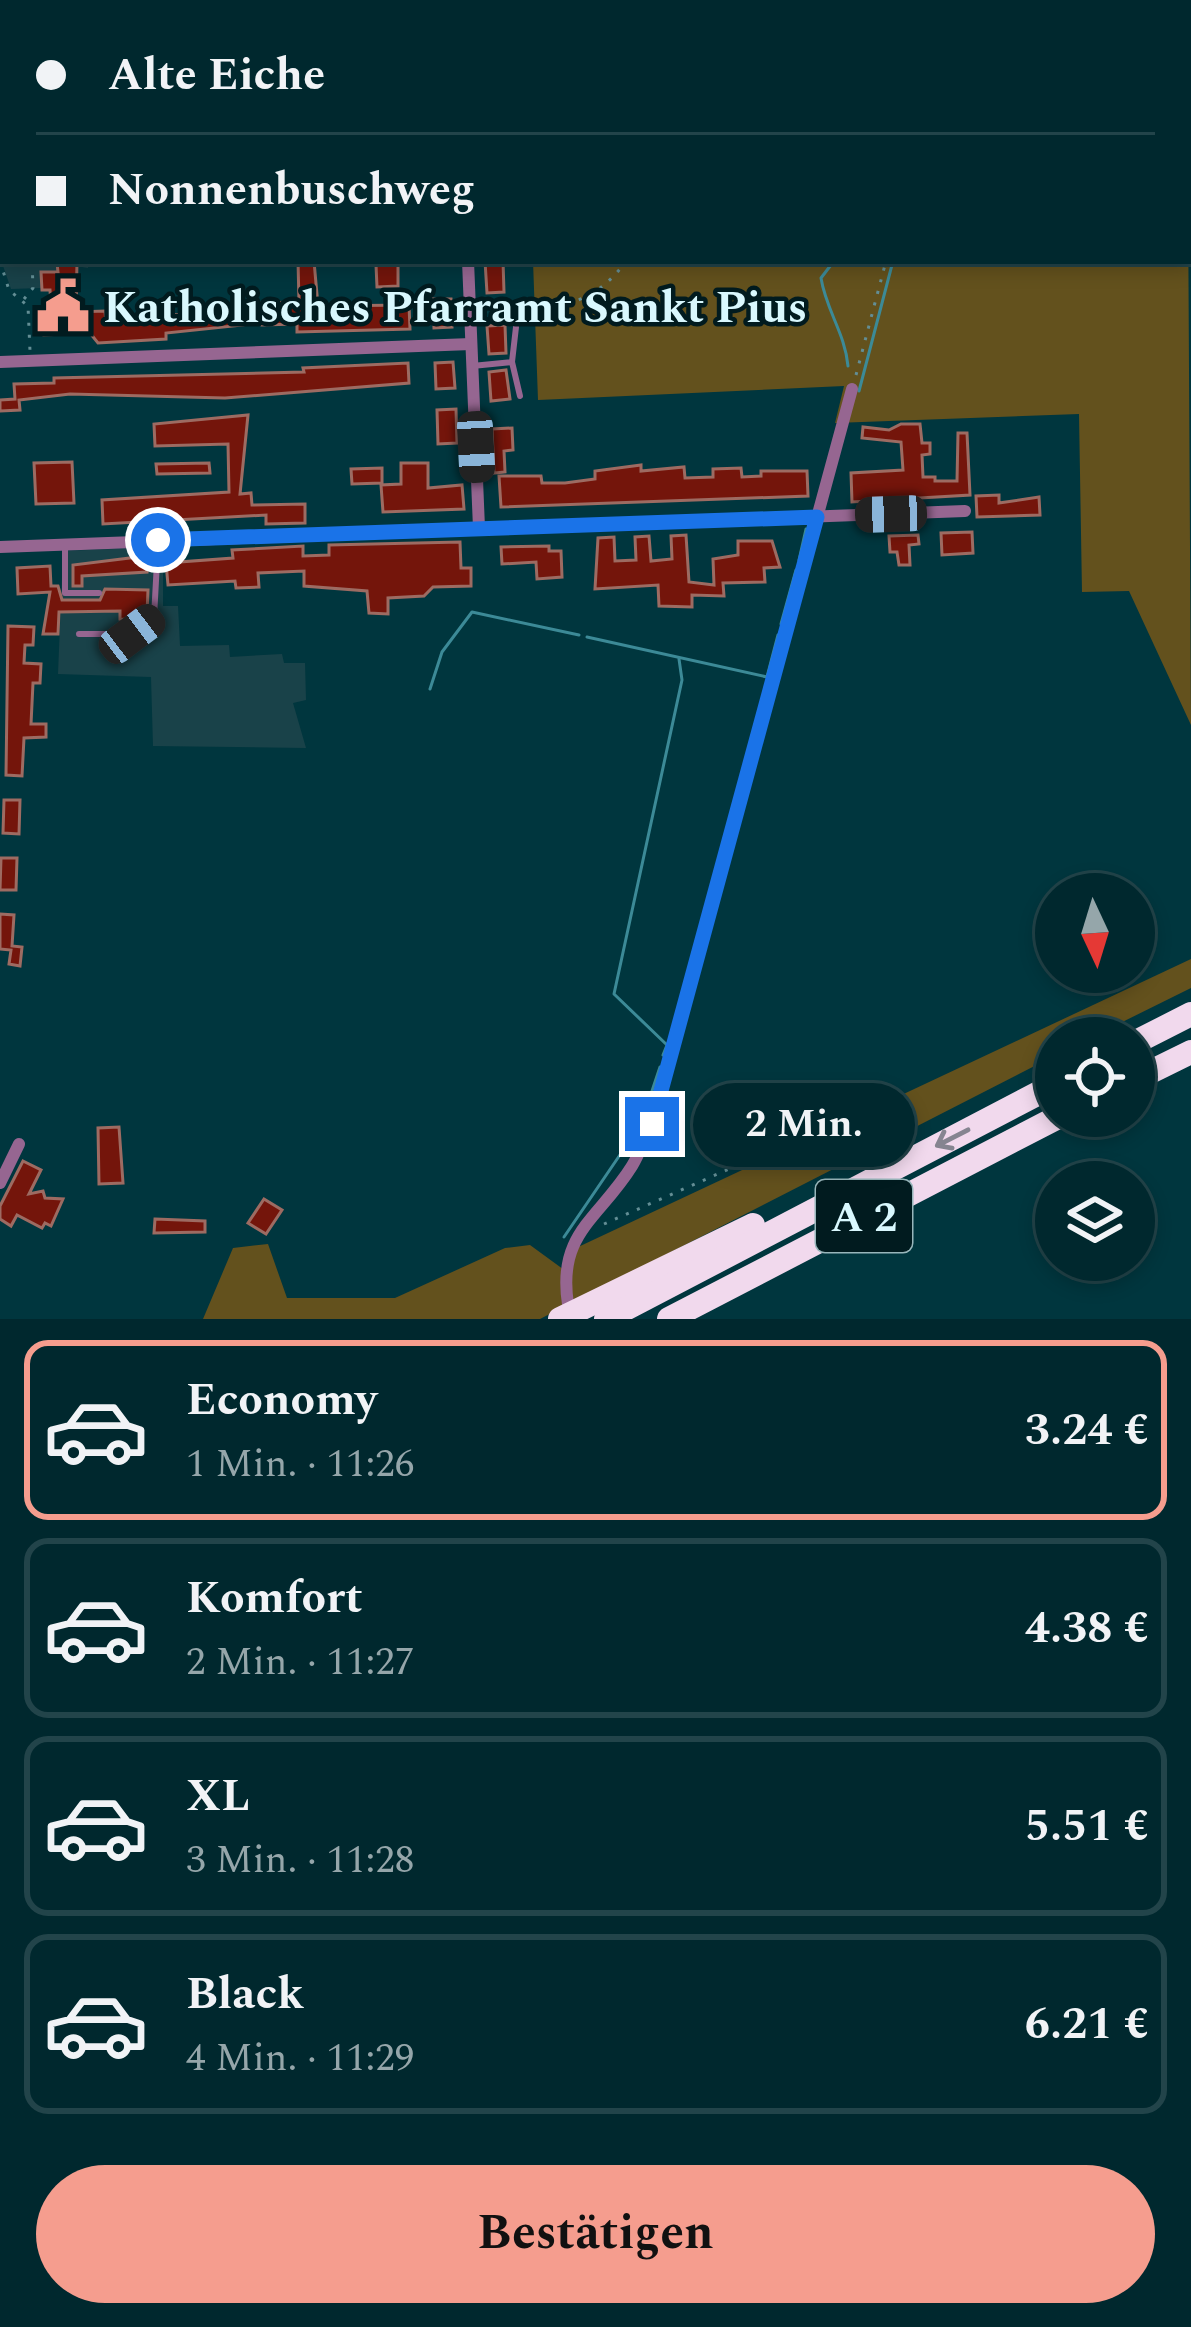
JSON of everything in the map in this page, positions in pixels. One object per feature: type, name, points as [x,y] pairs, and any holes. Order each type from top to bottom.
[{"type":"highway","points":[[1155,1032],[1191,1014]]},
{"type":"highway","points":[[1155,1070],[1191,1052]]},
{"type":"highway","name":"A 2","points":[[605,1319],[1035,1095]]},
{"type":"highway","name":"A 2","points":[[669,1319],[1035,1130]]},
{"type":"highway","points":[[704,1319],[1040,1137]]},
{"type":"highway","points":[[564,1312],[789,1209],[824,1204]]},
{"type":"street","points":[[468,264],[479,528]]},
{"type":"street","points":[[0,362],[471,344]]},
{"type":"street","points":[[564,1312],[563,1271],[580,1232],[632,1166],[652,1124],[852,389]]},
{"type":"street","points":[[0,547],[965,511]]},
{"type":"street","points":[[0,1183],[19,1144]]},
{"type":"lane","points":[[516,328],[512,362],[520,396]]},
{"type":"lane","points":[[472,366],[512,362]]},
{"type":"lane","points":[[79,634],[132,634],[154,617],[158,540]]},
{"type":"lane","points":[[65,544],[65,593],[99,593]]},
{"type":"path","points":[[1,264],[9,290],[28,306],[30,361]]},
{"type":"path","points":[[22,301],[32,289],[32,264]]},
{"type":"path","points":[[470,312],[562,308],[600,291],[623,264]]},
{"type":"path","points":[[852,389],[885,264]]},
{"type":"path","points":[[580,1232],[745,1162]]},
{"type":"shaded area","points":[[2,264],[58,264],[58,272],[42,273],[42,288],[11,289]]},
{"type":"shaded area","points":[[533,264],[1188,264],[1191,725],[1129,591],[1082,592],[1079,414],[835,423],[844,386],[538,400]]},
{"type":"shaded area","points":[[163,547],[163,606],[178,606],[180,646],[229,645],[230,657],[282,654],[284,663],[305,663],[306,700],[293,703],[306,748],[153,746],[151,677],[58,674],[63,551]]},
{"type":"shaded area","points":[[1191,959],[1191,988],[1132,1017],[1068,1017],[1119,993],[1155,993],[1155,976]]},
{"type":"shaded area","points":[[1035,1032],[1035,1066],[540,1319],[203,1319],[233,1248],[268,1244],[287,1298],[395,1298],[505,1248],[530,1245],[567,1272],[576,1248]]},
{"type":"building","points":[[57,264],[77,264],[76,312],[105,311],[106,323],[242,307],[243,325],[166,333],[166,339],[98,343],[90,333],[44,335],[44,323],[52,322],[50,290],[42,290],[41,272],[58,272]]},
{"type":"building","points":[[298,264],[314,264],[318,306],[409,305],[410,329],[297,332],[297,324],[262,325],[261,303],[299,302]]},
{"type":"building","points":[[398,264],[398,286],[377,287],[376,265]]},
{"type":"building","points":[[485,264],[503,264],[504,292],[487,293]]},
{"type":"building","points":[[433,299],[451,299],[452,327],[434,328]]},
{"type":"building","points":[[505,325],[506,353],[489,354],[487,326]]},
{"type":"building","points":[[453,362],[455,388],[436,389],[435,363]]},
{"type":"building","points":[[408,363],[409,383],[225,398],[70,394],[19,400],[20,410],[0,411],[0,400],[15,399],[14,384],[54,383],[54,378],[304,372],[303,368]]},
{"type":"building","points":[[506,370],[510,399],[491,401],[489,372]]},
{"type":"building","points":[[456,409],[457,443],[438,444],[437,410]]},
{"type":"building","points":[[248,415],[240,494],[251,493],[252,505],[305,504],[305,523],[266,524],[266,515],[103,524],[102,500],[229,492],[228,444],[155,446],[154,424]]},
{"type":"building","points":[[901,424],[920,424],[922,443],[930,443],[930,454],[922,455],[923,477],[935,477],[935,481],[957,481],[958,433],[967,433],[970,495],[852,502],[851,473],[903,470],[901,442],[862,438],[863,427],[889,430]]},
{"type":"building","points":[[512,428],[513,450],[504,451],[505,472],[494,473],[492,429]]},
{"type":"building","points":[[72,462],[74,503],[36,504],[34,463]]},
{"type":"building","points":[[209,463],[210,473],[157,474],[156,464]]},
{"type":"building","points":[[401,463],[428,463],[428,488],[462,485],[464,509],[383,512],[381,485],[401,484]]},
{"type":"building","points":[[641,465],[641,471],[684,467],[685,478],[713,477],[713,469],[741,468],[742,477],[761,476],[761,471],[807,471],[808,496],[501,507],[499,476],[541,476],[542,483],[565,483],[595,479],[595,471]]},
{"type":"building","points":[[382,468],[382,483],[352,484],[351,469]]},
{"type":"building","points":[[999,495],[999,503],[1039,497],[1040,515],[977,517],[976,496]]},
{"type":"building","points":[[972,532],[973,553],[942,555],[941,533]]},
{"type":"building","points":[[686,535],[689,582],[714,585],[713,559],[738,555],[738,541],[772,541],[780,567],[764,568],[765,582],[723,583],[724,596],[692,595],[692,607],[659,606],[658,585],[595,589],[598,538],[614,537],[615,561],[636,560],[635,537],[649,536],[651,561],[672,559],[671,536]]},
{"type":"building","points":[[918,535],[919,544],[909,545],[910,565],[899,565],[897,552],[890,552],[889,536]]},
{"type":"building","points":[[460,542],[461,568],[471,568],[471,586],[433,587],[424,596],[388,598],[388,614],[369,613],[367,591],[304,586],[304,571],[258,573],[259,587],[236,588],[235,581],[168,585],[166,563],[233,558],[232,550],[303,546],[303,556],[329,555],[329,545]]},
{"type":"building","points":[[549,546],[549,551],[561,551],[562,577],[537,579],[536,562],[502,564],[501,547]]},
{"type":"building","points":[[146,556],[147,572],[82,576],[82,586],[73,586],[73,565]]},
{"type":"building","points":[[50,566],[51,586],[58,586],[62,600],[100,600],[105,589],[148,590],[147,613],[138,620],[120,619],[120,611],[59,612],[58,634],[43,634],[50,592],[18,594],[17,568]]},
{"type":"building","points":[[8,626],[34,627],[33,645],[25,645],[24,663],[41,664],[40,683],[33,683],[31,724],[46,724],[46,737],[24,738],[22,776],[6,775]]},
{"type":"building","points":[[4,800],[20,800],[19,834],[3,833]]},
{"type":"building","points":[[1,858],[17,858],[16,890],[0,890]]},
{"type":"building","points":[[0,914],[14,915],[12,946],[22,947],[20,966],[9,964],[11,950],[0,949]]},
{"type":"building","points":[[119,1127],[123,1183],[99,1184],[98,1128]]},
{"type":"building","points":[[23,1161],[41,1170],[29,1194],[43,1191],[45,1198],[63,1199],[51,1226],[45,1223],[42,1228],[17,1215],[11,1226],[0,1219],[0,1206]]},
{"type":"building","points":[[264,1199],[282,1210],[266,1234],[248,1223]]},
{"type":"building","points":[[155,1219],[205,1221],[205,1232],[154,1233]]},
{"type":"waterway","points":[[832,264],[821,278],[848,366]]},
{"type":"waterway","points":[[859,391],[892,264]]},
{"type":"waterway","points":[[799,560],[806,529]]},
{"type":"waterway","points":[[781,624],[796,570]]},
{"type":"waterway","points":[[430,689],[442,652],[472,612],[579,635]]},
{"type":"waterway","points":[[587,637],[767,677],[778,635]]},
{"type":"waterway","points":[[663,1055],[667,1045],[614,994],[682,680],[679,659]]},
{"type":"waterway","points":[[564,1237],[641,1124],[660,1067]]},
{"type":"place","name":"Katholisches Pfarramt Sankt Pius","points":[[63,306]]},
{"type":"route","points":[[158,540],[817,517],[652,1124]]}]
